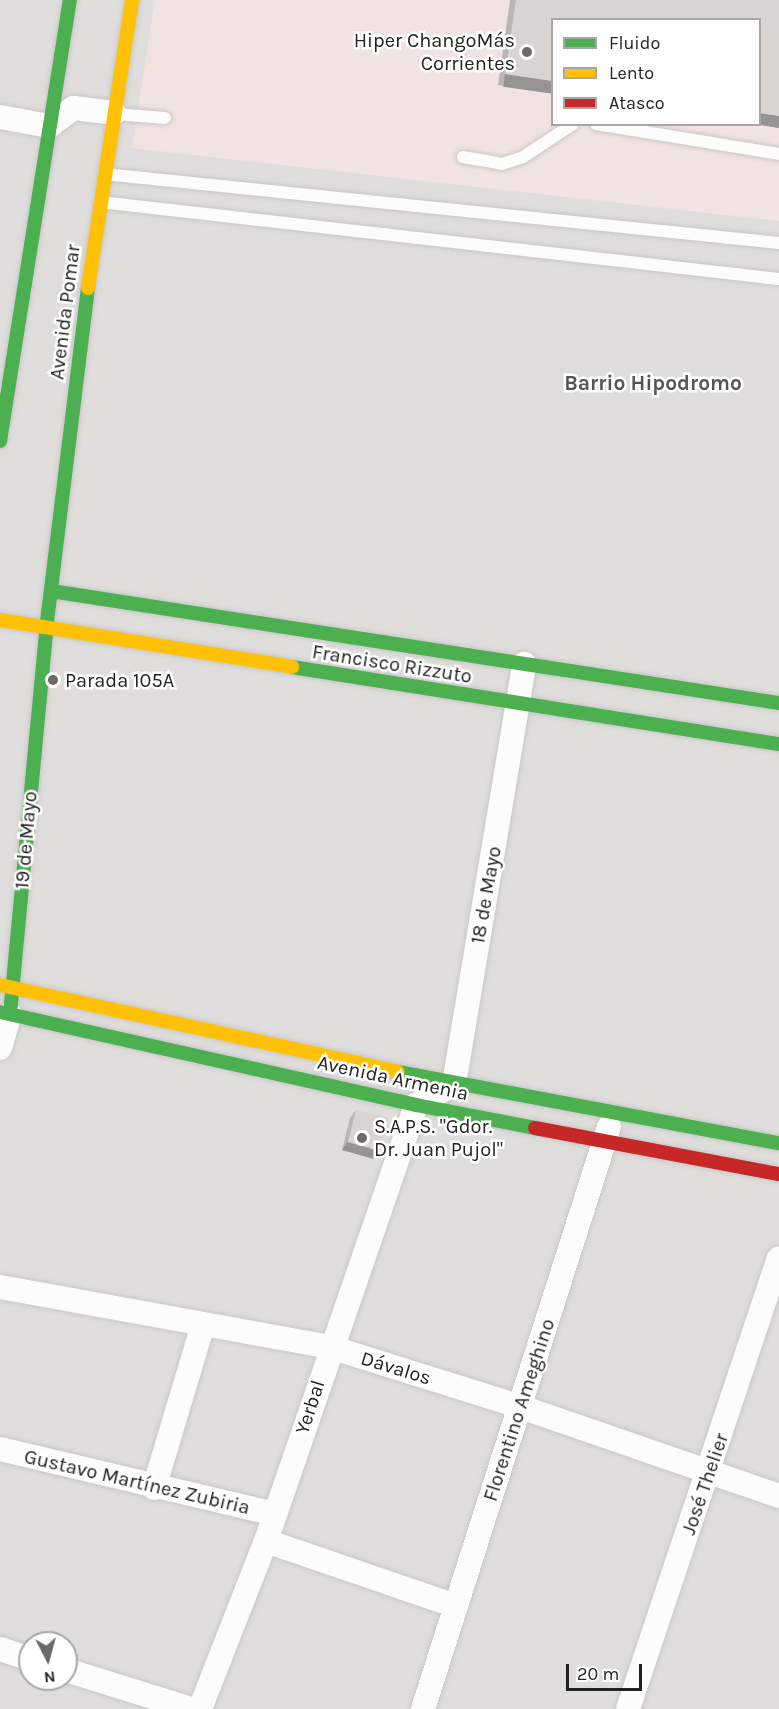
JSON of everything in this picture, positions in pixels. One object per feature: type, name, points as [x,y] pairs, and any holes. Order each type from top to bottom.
[{"type":"main road","points":[[0,441],[70,0]]},
{"type":"main road","name":"Avenida Pomar","points":[[46,630],[102,174],[132,0]]},
{"type":"main road","name":"Francisco Rizzuto","points":[[51,591],[779,703]]},
{"type":"main road","name":"Francisco Rizzuto","points":[[0,620],[46,630],[779,744]]},
{"type":"main road","name":"19 de Mayo","points":[[5,1013],[6,986],[46,630]]},
{"type":"main road","name":"Avenida Armenia","points":[[6,986],[454,1084],[613,1110],[779,1143]]},
{"type":"main road","name":"Avenida Armenia","points":[[5,1013],[416,1105],[779,1174]]},
{"type":"street","points":[[0,117],[49,126],[75,102],[114,113]]},
{"type":"street","name":"18 de Mayo","points":[[454,1084],[524,663]]},
{"type":"street","name":"19 de Mayo","points":[[0,1048],[5,1013]]},
{"type":"street","points":[[416,1105],[454,1084]]},
{"type":"street","name":"Yerbal","points":[[200,1709],[266,1541],[330,1347],[416,1105]]},
{"type":"street","name":"Florentino Ameghino","points":[[423,1709],[521,1407],[613,1110]]},
{"type":"street","name":"José Thelier","points":[[628,1709],[779,1259]]},
{"type":"street","name":"Dávalos","points":[[0,1287],[203,1326],[330,1347],[521,1407],[779,1496]]},
{"type":"street","points":[[154,1488],[203,1326]]},
{"type":"street","name":"Gustavo Martínez Zubiria","points":[[0,1449],[154,1488],[274,1514]]},
{"type":"street","name":"Gustavo Martínez Zubiria","points":[[266,1541],[456,1606]]},
{"type":"street","points":[[0,1649],[18,1655]]},
{"type":"street","points":[[78,1676],[130,1700],[191,1709]]},
{"type":"lane","points":[[114,113],[165,118]]},
{"type":"lane","points":[[463,157],[502,164],[523,157],[570,126]]},
{"type":"lane","points":[[608,126],[779,154]]},
{"type":"lane","points":[[102,174],[779,243]]},
{"type":"lane","points":[[99,202],[779,279]]},
{"type":"shaded area","points":[[0,0],[779,0],[779,1709],[0,1709]]},
{"type":"shaded area","points":[[155,0],[779,0],[779,221],[132,148]]},
{"type":"building","name":"Hiper ChangoMás Corrientes","points":[[516,0],[779,0],[779,116],[761,113],[761,18],[551,18],[551,81],[505,74]]},
{"type":"building","name":"S.A.P.S. \"Gdor. Dr. Juan Pujol\"","points":[[356,1110],[388,1118],[380,1150],[348,1142]]},
{"type":"traffic: fast","points":[[0,441],[70,0]]},
{"type":"traffic: fast","points":[[10,1014],[46,630],[88,288]]},
{"type":"traffic: fast","points":[[51,591],[779,703]]},
{"type":"traffic: fast","points":[[292,667],[779,744]]},
{"type":"traffic: fast","points":[[0,1012],[416,1105],[535,1128]]},
{"type":"traffic: fast","points":[[398,1072],[779,1143]]},
{"type":"traffic: slow","points":[[88,288],[132,0]]},
{"type":"traffic: slow","points":[[0,620],[292,667]]},
{"type":"traffic: slow","points":[[0,985],[398,1072]]},
{"type":"traffic: jam","points":[[535,1128],[779,1174]]},
{"type":"place","name":"Hiper ChangoMás Corrientes","points":[[527,52]]},
{"type":"place","name":"Parada 105A","points":[[53,680]]},
{"type":"place","name":"S.A.P.S. \"Gdor. Dr. Juan Pujol\"","points":[[362,1138]]},
{"type":"district","name":"Barrio Hipodromo","points":[[653,383]]}]
